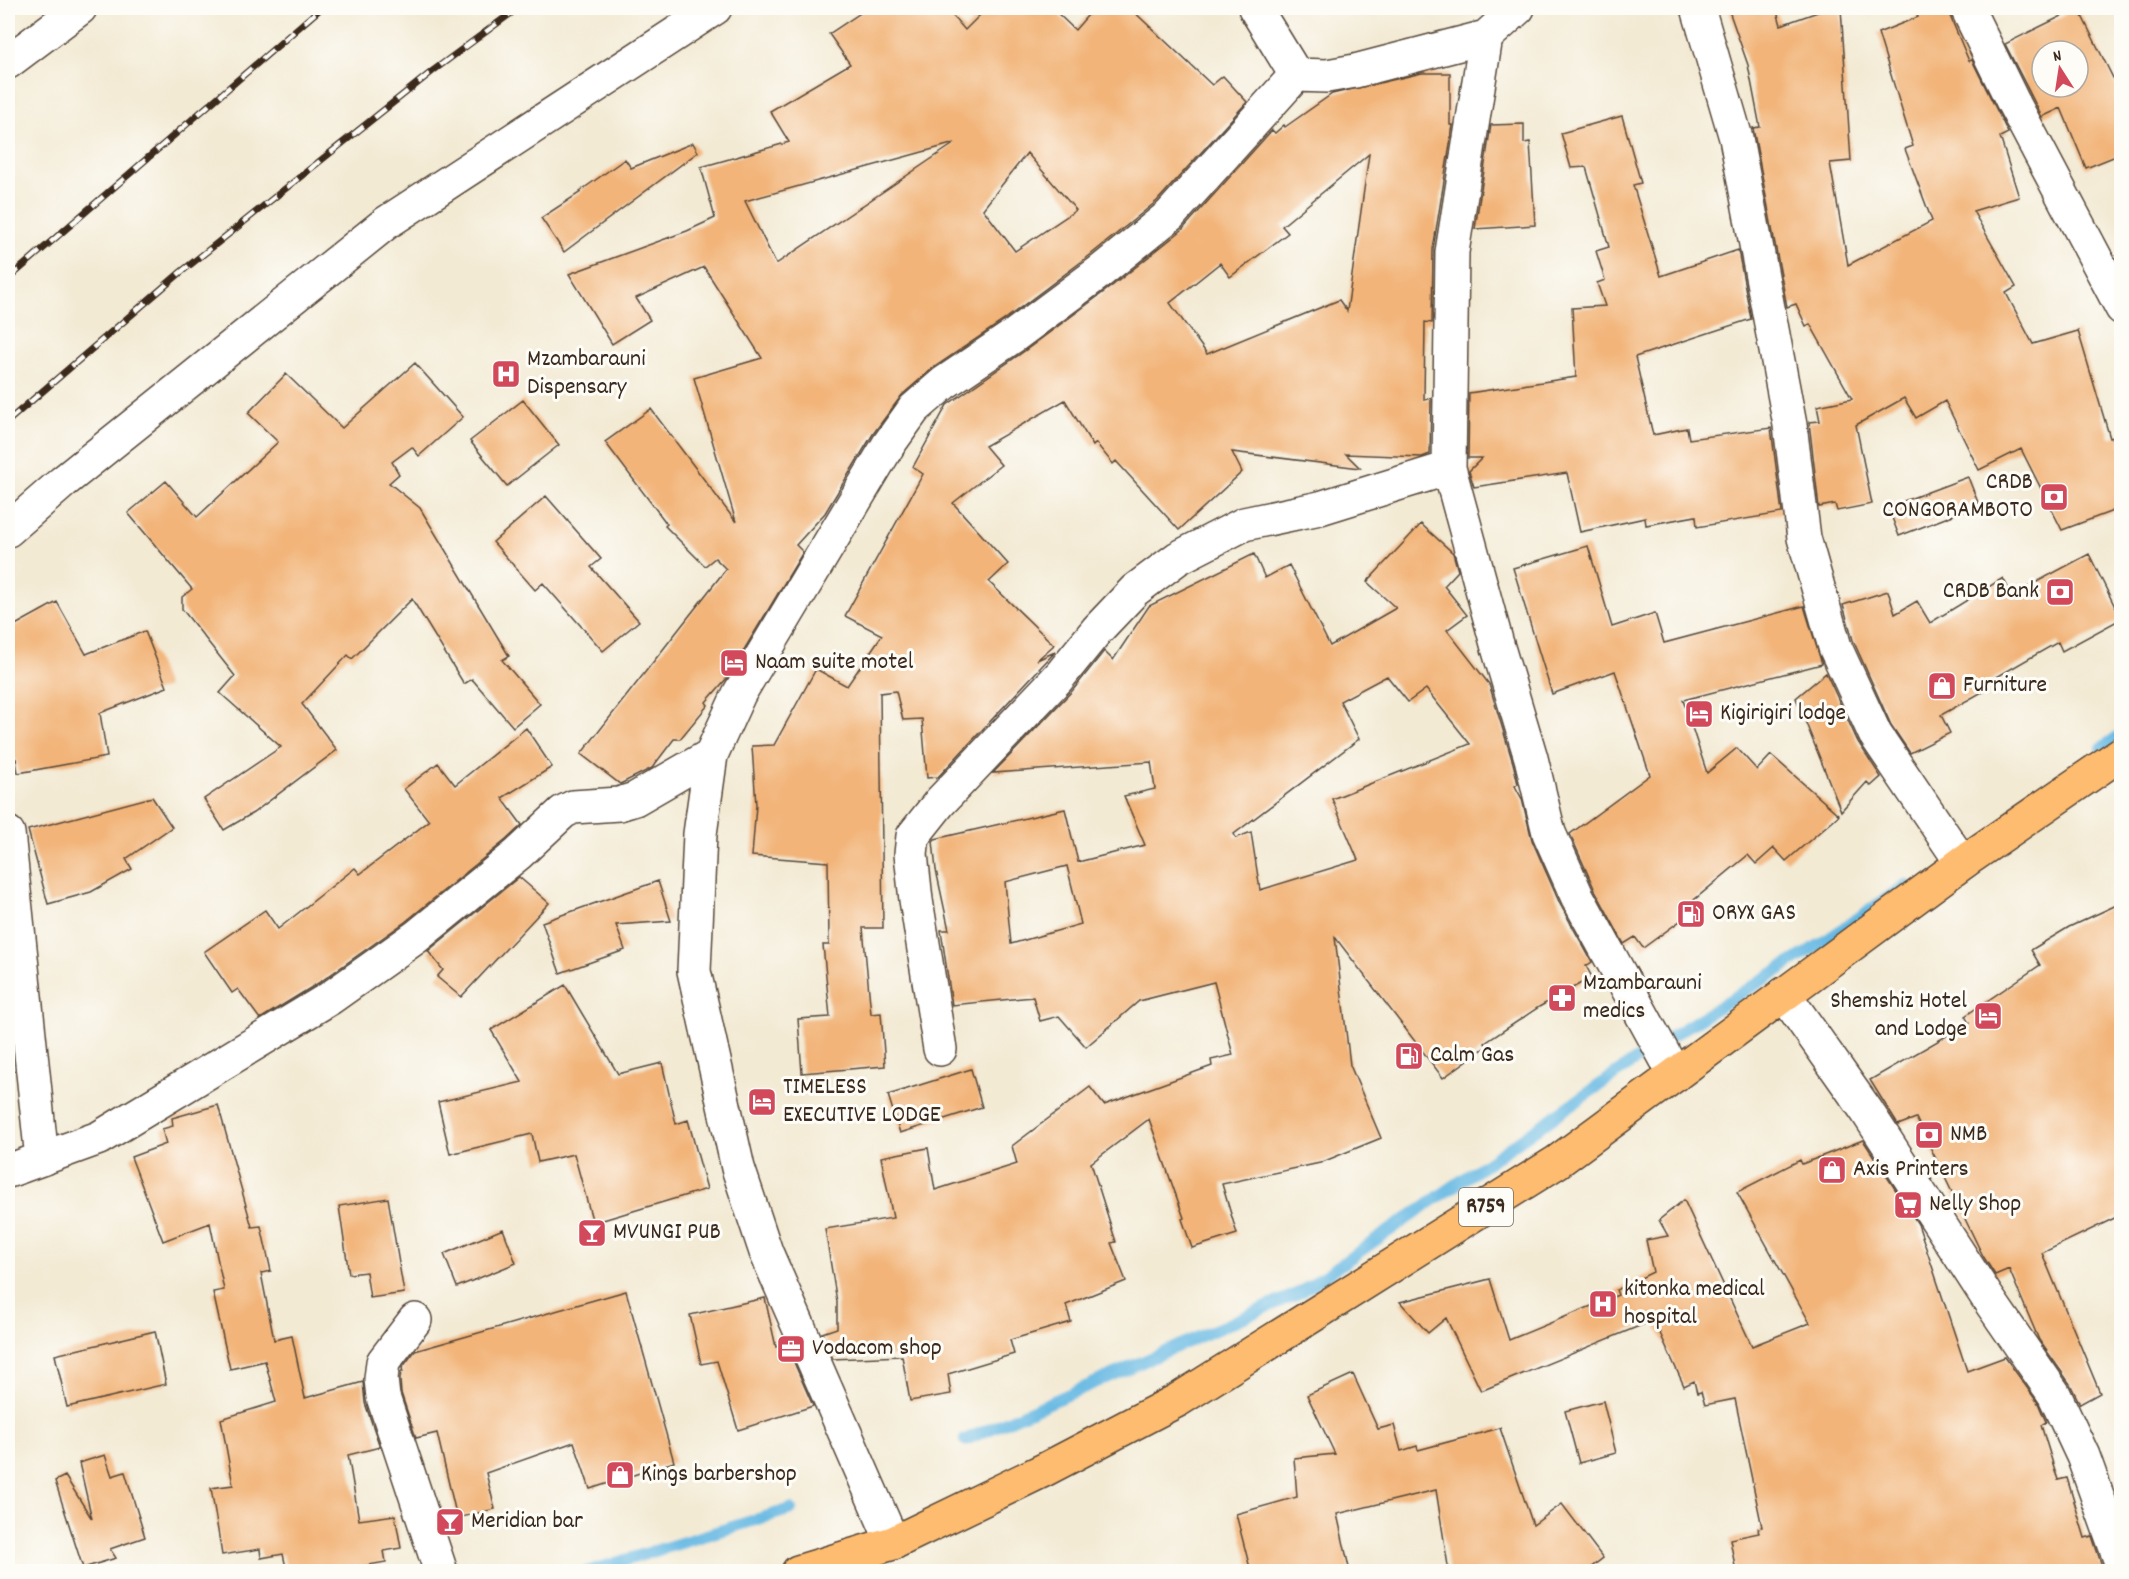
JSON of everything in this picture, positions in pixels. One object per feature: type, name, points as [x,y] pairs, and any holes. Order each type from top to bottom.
[{"type":"main road","name":"R759","points":[[798,1572],[893,1543],[1044,1470],[1178,1400],[1557,1162],[1965,861],[2121,753]]},
{"type":"street","points":[[8,62],[80,8]]},
{"type":"street","points":[[8,530],[72,475],[386,223],[715,8]]},
{"type":"street","points":[[1255,8],[1296,75]]},
{"type":"street","points":[[893,1543],[766,1252],[738,1168],[711,1054],[694,971],[700,834],[711,755],[739,694],[889,444],[915,410],[944,383],[1015,335],[1101,271],[1170,215],[1296,75],[1327,76],[1355,71],[1486,37],[1518,8]]},
{"type":"street","points":[[1698,8],[1736,138],[1790,425],[1804,538],[1835,647],[1875,734],[1954,851],[1965,861]]},
{"type":"street","points":[[1969,8],[2013,102],[2121,308]]},
{"type":"street","points":[[1486,37],[1452,252],[1449,468],[1531,758],[1549,833],[1577,896],[1675,1075]]},
{"type":"street","points":[[940,1048],[916,900],[911,854],[913,836],[940,802],[1059,677],[1097,630],[1135,590],[1178,558],[1244,524],[1320,508],[1449,468]]},
{"type":"street","points":[[8,1171],[99,1137],[330,998],[416,937],[518,854],[563,812],[573,807],[619,804],[635,799],[711,755]]},
{"type":"street","points":[[8,833],[42,1159]]},
{"type":"street","points":[[1784,993],[1866,1110],[1987,1297],[2054,1394],[2083,1456],[2121,1565]]},
{"type":"street","points":[[414,1320],[383,1362],[382,1388],[441,1572]]},
{"type":"building","points":[[868,8],[946,8],[965,30],[987,8],[1052,8],[1075,30],[1094,8],[1130,8],[1212,85],[1223,76],[1247,102],[1157,201],[1004,320],[933,368],[902,395],[873,434],[825,513],[796,545],[803,552],[727,678],[706,702],[708,705],[680,739],[674,739],[652,768],[620,784],[581,754],[726,569],[715,558],[705,566],[665,526],[667,524],[605,442],[651,409],[736,522],[694,378],[762,358],[704,267],[636,298],[650,320],[612,344],[569,274],[687,231],[715,218],[701,167],[789,142],[770,111],[850,64],[829,34]],"holes":[[[955,143],[776,264],[745,201]],[[1027,153],[1076,210],[1015,251],[983,209]]]},
{"type":"building","points":[[1728,8],[1776,8],[1781,25],[1829,8],[1841,8],[1851,161],[1830,163],[1848,265],[1932,221],[1905,149],[1913,146],[1878,33],[1918,17],[1914,8],[1948,8],[1969,61],[1972,60],[2008,133],[2000,137],[2019,197],[1973,211],[2016,287],[2006,293],[2033,344],[2078,331],[2110,438],[2121,435],[2121,508],[2062,530],[2021,449],[1979,470],[1945,401],[1916,418],[1904,398],[1856,425],[1872,504],[1837,511],[1835,504],[1819,507],[1809,422],[1820,421],[1817,406],[1852,399],[1810,324],[1806,326],[1796,304],[1787,307],[1753,128],[1760,127],[1748,65]]},
{"type":"building","points":[[2078,8],[2121,94],[2121,154],[2086,168],[2061,108],[2042,117],[2033,99],[2090,99],[2090,39],[2030,39],[2030,93],[2005,44]]},
{"type":"building","points":[[1422,73],[1450,73],[1450,125],[1453,125],[1433,249],[1432,323],[1425,322],[1424,400],[1431,398],[1430,454],[1422,457],[1346,454],[1360,468],[1232,452],[1242,472],[1179,530],[1116,461],[1113,464],[1096,443],[1093,446],[1065,400],[985,446],[1001,465],[953,503],[1008,564],[989,582],[1054,645],[1037,660],[1055,652],[938,777],[927,778],[922,719],[903,720],[896,691],[880,693],[883,928],[863,928],[871,1014],[881,1013],[885,1066],[802,1073],[798,1019],[830,1017],[823,945],[829,945],[828,862],[752,856],[756,805],[752,746],[774,745],[816,669],[847,686],[882,635],[845,616],[923,474],[913,467],[947,405],[1112,286],[1182,230],[1272,130],[1275,133],[1284,125],[1285,127],[1332,94]],"holes":[[[1369,154],[1347,311],[1339,300],[1207,354],[1170,303],[1220,263],[1230,277],[1288,233],[1282,226]]]},
{"type":"building","points":[[1622,116],[1641,183],[1633,185],[1661,276],[1738,250],[1751,319],[1635,357],[1653,435],[1687,428],[1689,439],[1771,428],[1782,513],[1697,527],[1696,516],[1646,525],[1645,518],[1580,532],[1567,473],[1474,487],[1469,471],[1482,458],[1468,458],[1469,393],[1576,377],[1572,308],[1605,306],[1597,283],[1605,280],[1596,251],[1609,247],[1586,167],[1571,168],[1561,133]]},
{"type":"building","points":[[1524,124],[1524,143],[1530,142],[1535,225],[1475,229],[1491,125]]},
{"type":"building","points":[[693,143],[698,152],[564,252],[541,218],[625,159],[631,168]]},
{"type":"building","points":[[415,363],[463,417],[419,456],[412,447],[392,462],[399,474],[389,483],[420,508],[509,656],[502,660],[540,704],[513,727],[472,679],[464,684],[412,599],[352,659],[348,655],[302,704],[337,750],[253,813],[224,830],[204,799],[281,747],[220,693],[235,676],[182,609],[182,597],[192,589],[128,513],[166,481],[197,517],[278,442],[248,413],[286,374],[342,428]]},
{"type":"building","points":[[523,400],[559,445],[507,486],[470,441]]},
{"type":"building","points":[[1968,477],[1979,505],[1899,536],[1888,507]]},
{"type":"building","points":[[546,496],[601,559],[591,567],[639,621],[603,651],[543,583],[535,590],[493,542]]},
{"type":"building","points":[[1421,524],[1453,553],[1458,571],[1444,586],[1467,615],[1447,630],[1489,684],[1513,763],[1518,784],[1515,786],[1522,799],[1532,840],[1560,904],[1592,962],[1586,966],[1592,977],[1539,1007],[1485,1043],[1487,1046],[1443,1078],[1335,937],[1350,1065],[1381,1138],[1320,1163],[1222,1184],[1237,1234],[1192,1248],[1182,1219],[1184,1218],[1149,1119],[1091,1163],[1116,1242],[1111,1243],[1126,1281],[1066,1305],[1071,1322],[1010,1340],[1014,1354],[948,1374],[951,1394],[910,1401],[902,1356],[833,1359],[822,1333],[837,1328],[837,1302],[825,1229],[893,1218],[881,1157],[928,1148],[935,1190],[1017,1164],[1012,1146],[1090,1087],[1104,1105],[1212,1066],[1211,1060],[1233,1055],[1214,982],[1139,1001],[1086,1047],[1059,1016],[1040,1021],[1033,997],[952,1005],[941,930],[949,930],[936,870],[933,841],[1065,809],[1078,862],[1145,845],[1124,796],[1155,789],[1151,762],[993,773],[1073,690],[1104,651],[1113,660],[1149,606],[1254,554],[1265,578],[1289,565],[1330,646],[1396,608],[1367,582]],"holes":[[[1387,676],[1408,702],[1426,689],[1470,744],[1332,799],[1358,860],[1260,890],[1251,832],[1236,838],[1234,834],[1359,739],[1340,701]],[[1067,866],[1081,924],[1011,944],[1005,882]]]},
{"type":"building","points":[[1588,546],[1612,627],[1655,613],[1664,643],[1804,606],[1822,664],[1683,700],[1707,773],[1737,748],[1757,770],[1771,755],[1839,815],[1786,861],[1774,848],[1756,864],[1748,855],[1694,900],[1699,907],[1643,948],[1635,937],[1624,944],[1594,888],[1570,834],[1650,775],[1615,671],[1552,694],[1513,568]]},
{"type":"building","points":[[2089,554],[2121,619],[2062,651],[2058,642],[1981,686],[1984,691],[1941,715],[1950,733],[1910,753],[1891,725],[1853,640],[1843,605],[1888,591],[1895,614],[1917,601],[1930,623],[2003,578],[2012,595]]},
{"type":"building","points":[[57,602],[86,654],[145,631],[167,687],[100,713],[107,757],[18,773],[16,759],[8,763],[8,629]]},
{"type":"building","points":[[1826,673],[1858,742],[1881,777],[1871,786],[1867,782],[1841,811],[1796,698]]},
{"type":"building","points":[[526,728],[552,767],[502,798],[522,825],[506,840],[405,922],[320,982],[260,1019],[238,989],[232,993],[204,952],[265,910],[278,929],[355,868],[360,874],[429,821],[404,789],[438,763],[455,785]]},
{"type":"building","points":[[152,797],[172,827],[126,859],[132,869],[91,892],[48,904],[28,830]]},
{"type":"building","points":[[519,877],[549,903],[461,997],[437,977],[443,970],[428,951]]},
{"type":"building","points":[[658,881],[671,921],[616,925],[625,950],[560,973],[542,922]]},
{"type":"building","points":[[2121,903],[2121,1215],[2042,1253],[2100,1393],[2080,1404],[2070,1384],[2039,1340],[2009,1269],[1995,1275],[1983,1256],[1916,1118],[1898,1125],[1870,1080],[1969,1023],[1965,1016],[2040,965],[2031,950],[2069,927]]},
{"type":"building","points":[[565,985],[618,1074],[662,1063],[676,1124],[688,1120],[707,1189],[593,1223],[574,1154],[538,1162],[532,1134],[450,1154],[438,1102],[522,1082],[491,1030]]},
{"type":"building","points":[[971,1069],[982,1107],[900,1133],[888,1095]]},
{"type":"building","points":[[218,1105],[252,1227],[261,1226],[271,1271],[261,1273],[274,1340],[292,1336],[305,1398],[363,1382],[365,1403],[380,1447],[348,1455],[359,1520],[395,1515],[401,1548],[384,1551],[386,1562],[330,1572],[287,1572],[283,1554],[261,1558],[260,1549],[222,1555],[211,1488],[233,1485],[221,1419],[276,1402],[265,1361],[230,1369],[213,1292],[224,1290],[210,1223],[163,1241],[131,1157],[166,1144],[162,1129],[173,1126],[172,1118]]},
{"type":"building","points":[[1863,1140],[1918,1224],[1967,1371],[2005,1357],[2038,1403],[2046,1422],[2041,1425],[2058,1480],[2067,1478],[2085,1538],[2092,1536],[2104,1572],[1736,1572],[1730,1539],[1759,1533],[1758,1528],[1762,1527],[1735,1399],[1705,1405],[1701,1392],[1697,1393],[1694,1381],[1684,1386],[1654,1320],[1481,1391],[1446,1318],[1428,1333],[1400,1302],[1490,1279],[1509,1340],[1618,1295],[1616,1290],[1653,1272],[1646,1240],[1668,1236],[1659,1220],[1684,1200],[1752,1346],[1810,1323],[1737,1192],[1800,1160],[1802,1164]]},
{"type":"building","points":[[388,1198],[404,1293],[370,1298],[366,1272],[349,1274],[339,1206]]},
{"type":"building","points":[[503,1229],[516,1263],[457,1287],[444,1254]]},
{"type":"building","points":[[626,1291],[674,1462],[590,1489],[574,1442],[486,1473],[495,1509],[457,1518],[437,1433],[416,1438],[401,1393],[402,1368],[415,1351]]},
{"type":"building","points":[[765,1298],[776,1347],[786,1344],[813,1406],[738,1430],[717,1361],[701,1364],[690,1315]]},
{"type":"building","points":[[155,1331],[166,1384],[67,1407],[55,1355]]},
{"type":"building","points":[[1353,1374],[1378,1429],[1394,1425],[1401,1451],[1417,1446],[1418,1450],[1500,1428],[1533,1525],[1562,1504],[1603,1558],[1585,1572],[1449,1572],[1436,1490],[1337,1514],[1350,1572],[1251,1572],[1236,1514],[1297,1497],[1294,1458],[1335,1454],[1307,1395]]},
{"type":"building","points":[[1603,1401],[1616,1453],[1579,1463],[1565,1411]]},
{"type":"building","points":[[105,1455],[112,1476],[125,1472],[145,1537],[110,1549],[116,1558],[83,1568],[55,1481],[65,1476],[92,1519],[79,1463]]},
{"type":"waterway","points":[[2102,748],[2122,734]]},
{"type":"waterway","points":[[965,1440],[1301,1292],[1659,1044],[1827,940],[1906,885]]},
{"type":"waterway","points":[[587,1572],[791,1509]]},
{"type":"railway","points":[[8,279],[321,8]]},
{"type":"railway","points":[[8,421],[181,272],[434,70],[518,8]]},
{"type":"place","name":"Mzambarauni Dispensary","points":[[506,374]]},
{"type":"place","name":"CRDB CONGORAMBOTO","points":[[2054,497]]},
{"type":"place","name":"CRDB Bank","points":[[2060,592]]},
{"type":"place","name":"Naam suite motel","points":[[734,663]]},
{"type":"place","name":"Furniture","points":[[1942,686]]},
{"type":"place","name":"Kigirigiri lodge","points":[[1699,714]]},
{"type":"place","name":"ORYX GAS","points":[[1691,914]]},
{"type":"place","name":"Mzambarauni medics","points":[[1562,998]]},
{"type":"place","name":"Shemshiz Hotel and Lodge","points":[[1988,1016]]},
{"type":"place","name":"Calm Gas","points":[[1409,1056]]},
{"type":"place","name":"TIMELESS EXECUTIVE LODGE","points":[[762,1102]]},
{"type":"place","name":"NMB","points":[[1929,1135]]},
{"type":"place","name":"Axis Printers","points":[[1832,1170]]},
{"type":"place","name":"Nelly Shop","points":[[1908,1205]]},
{"type":"place","name":"MVUNGI PUB","points":[[592,1233]]},
{"type":"place","name":"kitonka medical hospital","points":[[1603,1304]]},
{"type":"place","name":"Vodacom shop","points":[[791,1349]]},
{"type":"place","name":"Kings barbershop","points":[[620,1475]]},
{"type":"place","name":"Meridian bar","points":[[450,1522]]}]
